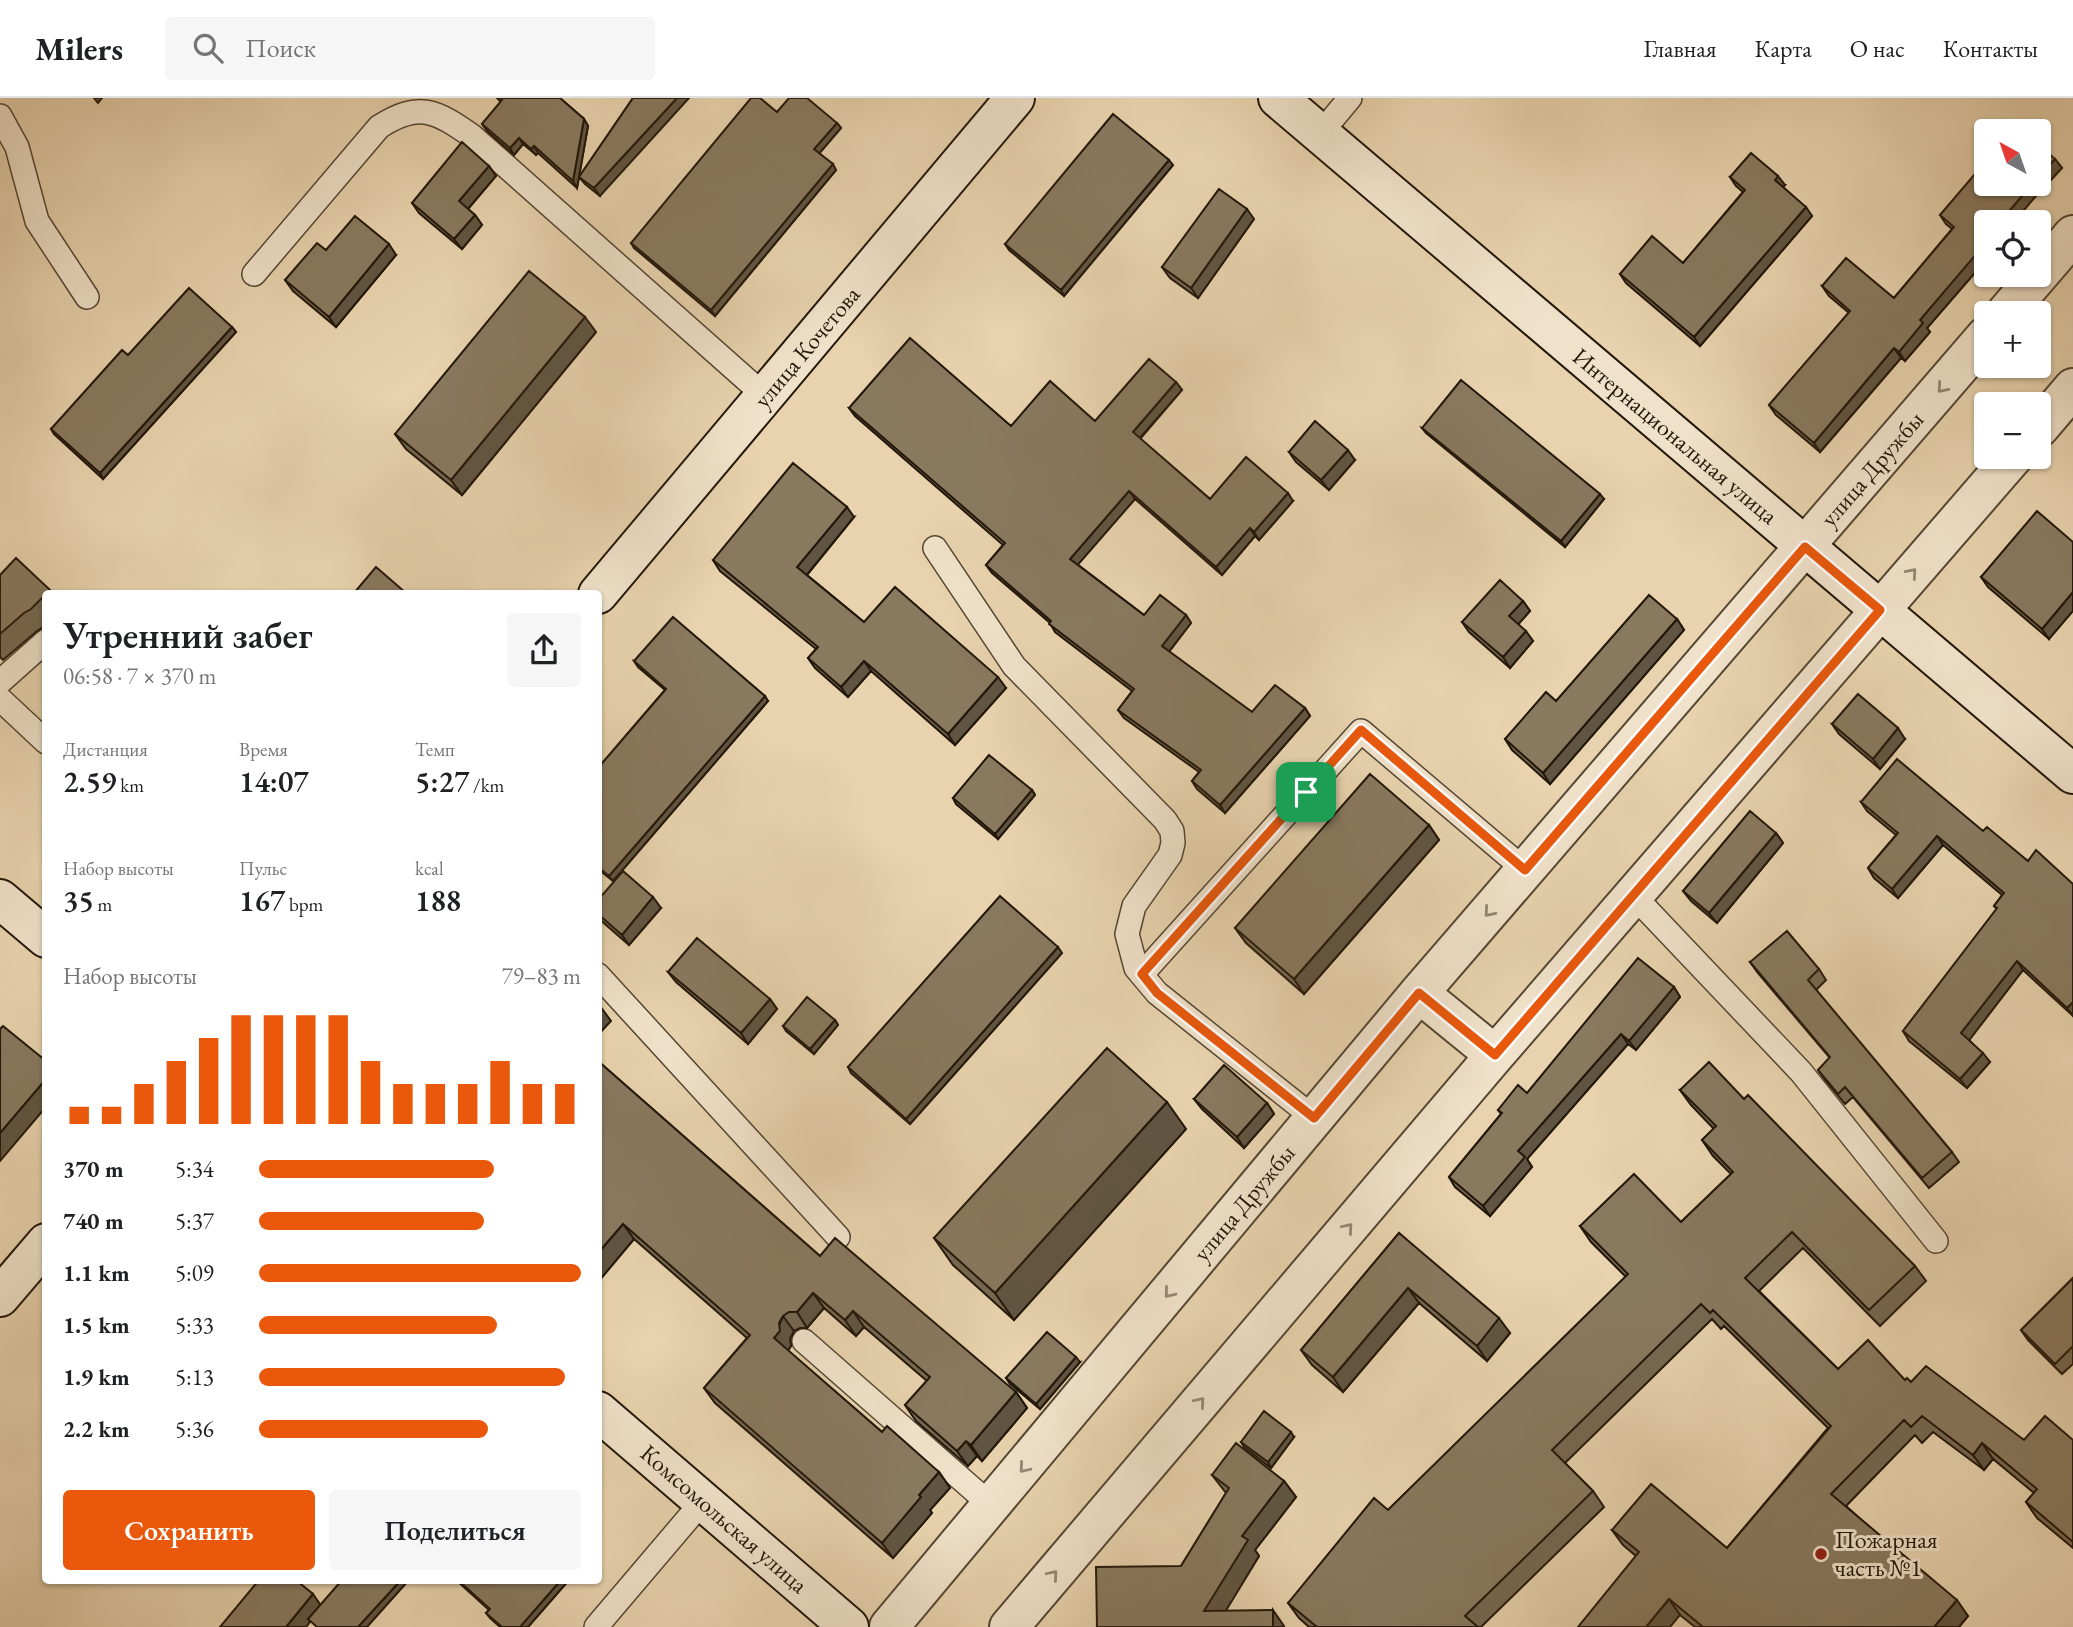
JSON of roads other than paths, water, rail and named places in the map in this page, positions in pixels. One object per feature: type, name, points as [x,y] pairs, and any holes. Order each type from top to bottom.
[{"type":"street","name":"улица Кочетова","points":[[601,590],[1015,98]]},
{"type":"street","name":"Интернациональная улица","points":[[1278,98],[2073,774]]},
{"type":"street","points":[[2016,301],[2073,235]]},
{"type":"street","name":"улица Дружбы","points":[[889,1627],[1419,993],[1974,350]]},
{"type":"street","points":[[2051,414],[2073,388]]},
{"type":"street","points":[[1009,1627],[1495,1055],[2003,469]]},
{"type":"street","points":[[0,899],[42,935]]},
{"type":"street","points":[[1419,993],[1495,1055]]},
{"type":"street","points":[[0,1297],[42,1248]]},
{"type":"street","name":"Комсомольская улица","points":[[602,1414],[849,1627]]},
{"type":"lane","points":[[1321,134],[1350,98]]},
{"type":"lane","points":[[254,274],[379,127],[396,116],[413,111],[431,112],[443,116],[472,136],[765,397]]},
{"type":"lane","points":[[0,116],[17,147],[37,221],[87,297]]},
{"type":"lane","points":[[935,548],[1014,666],[1165,820],[1172,831],[1170,855],[1134,906],[1127,934],[1136,968],[1157,993],[1314,1118]]},
{"type":"lane","points":[[0,682],[42,645]]},
{"type":"lane","points":[[0,699],[42,738]]},
{"type":"lane","points":[[1142,974],[1361,730],[1525,870]]},
{"type":"lane","points":[[1633,895],[1801,1072],[1936,1241]]},
{"type":"lane","points":[[602,979],[838,1237]]},
{"type":"lane","points":[[804,1341],[992,1506]]},
{"type":"lane","points":[[596,1627],[703,1501]]},
{"type":"place","name":"Пожарная часть №1","points":[[1821,1554]]}]
